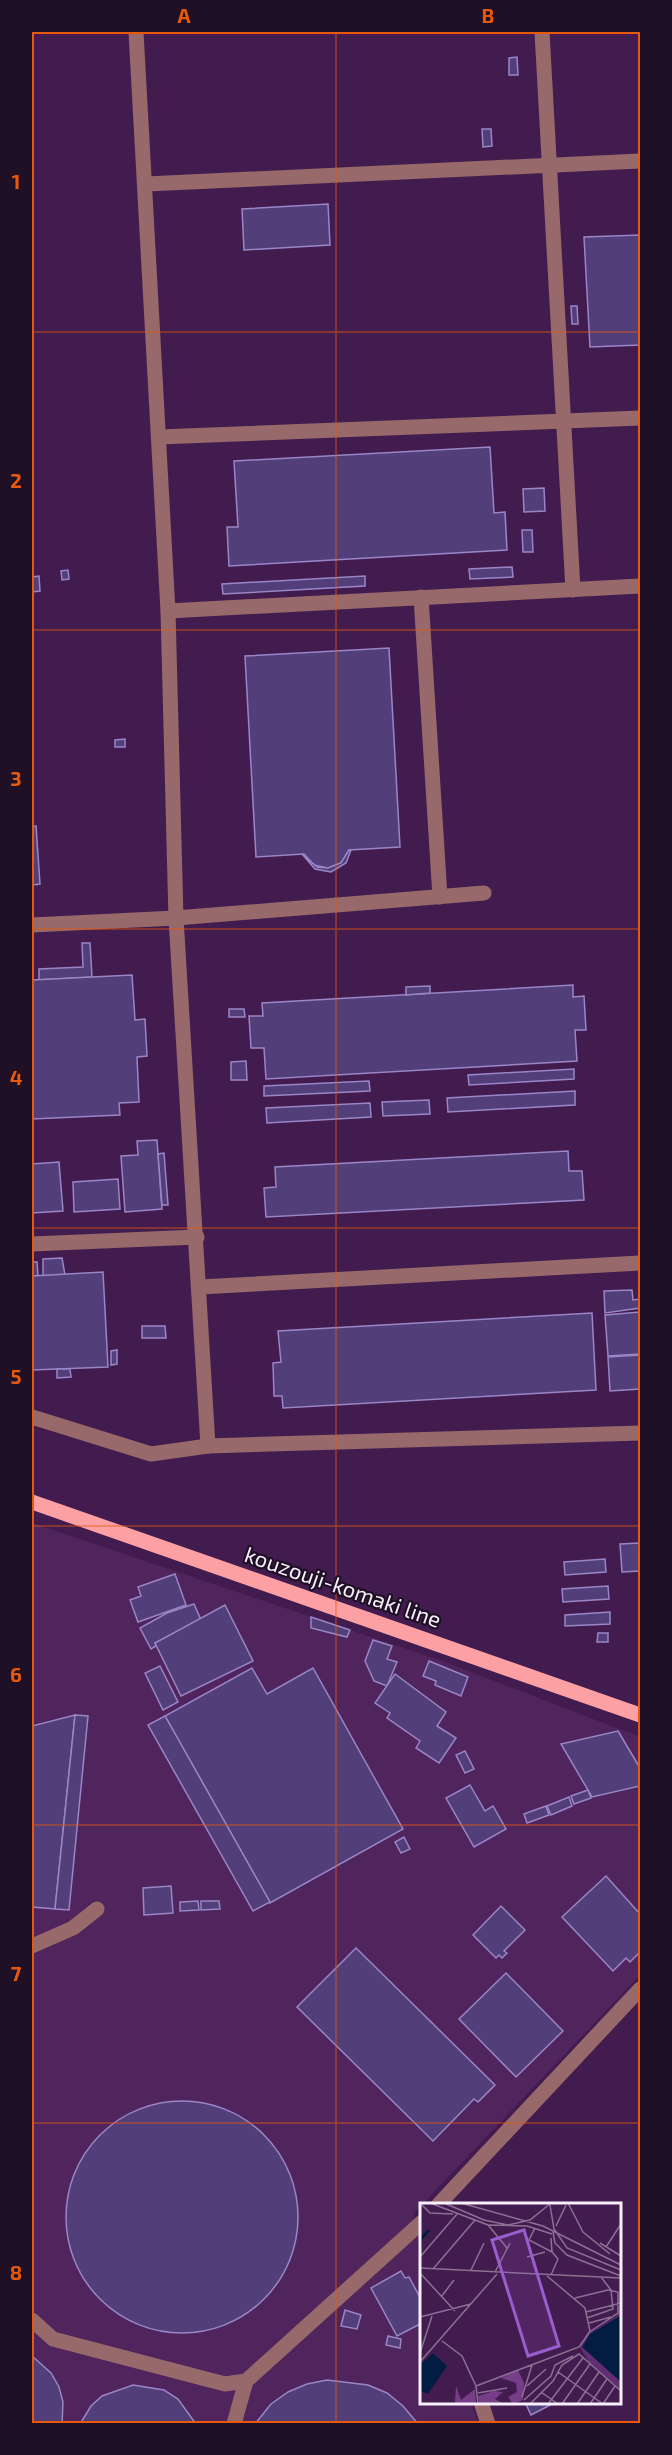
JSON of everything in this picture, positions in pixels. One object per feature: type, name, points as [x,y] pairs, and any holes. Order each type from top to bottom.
[{"type":"main road","name":"kouzouji-komaki line","points":[[32,1502],[640,1715]]},
{"type":"street","points":[[136,32],[168,610],[176,918],[208,1446]]},
{"type":"street","points":[[542,32],[573,590]]},
{"type":"street","points":[[146,184],[640,161]]},
{"type":"street","points":[[159,437],[640,418]]},
{"type":"street","points":[[168,610],[640,586]]},
{"type":"street","points":[[421,597],[440,897]]},
{"type":"street","points":[[32,925],[176,918],[484,893]]},
{"type":"street","points":[[32,1244],[197,1237]]},
{"type":"street","points":[[200,1287],[640,1263]]},
{"type":"street","points":[[32,1417],[151,1454],[208,1446],[640,1433]]},
{"type":"street","points":[[32,1946],[73,1928],[97,1909]]},
{"type":"street","points":[[441,2203],[640,1989]]},
{"type":"street","points":[[234,2424],[246,2381],[420,2224]]},
{"type":"street","points":[[32,2320],[52,2339],[225,2384],[246,2381]]},
{"type":"street","points":[[481,2404],[488,2424]]},
{"type":"shaded area","points":[[32,1523],[448,1663],[640,1737],[640,1975],[423,2203],[420,2203],[420,2207],[413,2214],[420,2235],[420,2404],[471,2404],[478,2423],[32,2424]]},
{"type":"building","points":[[517,57],[518,75],[509,75],[509,58]]},
{"type":"building","points":[[482,129],[491,129],[492,146],[483,147]]},
{"type":"building","points":[[328,204],[330,245],[244,250],[242,209]]},
{"type":"building","points":[[640,235],[640,345],[590,347],[584,237]]},
{"type":"building","points":[[571,306],[577,306],[578,324],[572,324]]},
{"type":"building","points":[[490,447],[494,513],[505,512],[507,550],[229,566],[227,527],[238,527],[234,461]]},
{"type":"building","points":[[544,488],[545,511],[524,512],[523,489]]},
{"type":"building","points":[[522,530],[532,530],[533,552],[523,552]]},
{"type":"building","points":[[512,567],[513,577],[470,579],[469,569]]},
{"type":"building","points":[[68,570],[69,579],[62,580],[61,571]]},
{"type":"building","points":[[39,576],[40,591],[32,592],[32,577]]},
{"type":"building","points":[[365,576],[365,586],[223,594],[222,584]]},
{"type":"building","points":[[389,648],[400,847],[349,850],[341,863],[328,868],[314,865],[304,854],[256,857],[245,656]]},
{"type":"building","points":[[125,739],[125,747],[115,747],[115,740]]},
{"type":"building","points":[[36,826],[40,884],[32,885],[32,827]]},
{"type":"building","points":[[351,850],[346,863],[331,872],[315,869],[302,854],[317,867],[328,868],[341,863]]},
{"type":"building","points":[[82,943],[90,943],[92,977],[39,980],[39,969],[83,967]]},
{"type":"building","points":[[132,975],[135,1020],[145,1019],[147,1056],[137,1057],[139,1102],[119,1103],[120,1115],[32,1119],[32,980]]},
{"type":"building","points":[[573,985],[573,997],[584,996],[586,1030],[575,1030],[577,1061],[266,1079],[264,1048],[251,1048],[249,1016],[263,1016],[262,1003]]},
{"type":"building","points":[[430,986],[430,993],[406,995],[406,987]]},
{"type":"building","points":[[229,1009],[244,1009],[245,1017],[229,1017]]},
{"type":"building","points":[[246,1061],[247,1080],[231,1080],[231,1062]]},
{"type":"building","points":[[574,1069],[574,1079],[469,1085],[468,1075]]},
{"type":"building","points":[[369,1081],[370,1091],[264,1096],[264,1086]]},
{"type":"building","points":[[575,1091],[575,1105],[448,1112],[447,1098]]},
{"type":"building","points":[[429,1100],[430,1114],[383,1116],[382,1102]]},
{"type":"building","points":[[370,1103],[371,1117],[267,1123],[266,1108]]},
{"type":"building","points":[[157,1140],[162,1209],[125,1212],[121,1156],[138,1155],[137,1141]]},
{"type":"building","points":[[568,1151],[569,1171],[582,1171],[584,1200],[266,1217],[264,1188],[276,1187],[275,1167]]},
{"type":"building","points":[[164,1153],[168,1205],[162,1205],[158,1154]]},
{"type":"building","points":[[59,1162],[63,1211],[32,1213],[32,1164]]},
{"type":"building","points":[[118,1179],[120,1209],[74,1212],[73,1182]]},
{"type":"building","points":[[62,1258],[65,1275],[43,1276],[43,1259]]},
{"type":"building","points":[[32,1262],[37,1262],[38,1276],[32,1276]]},
{"type":"building","points":[[103,1272],[108,1367],[32,1370],[32,1276]]},
{"type":"building","points":[[632,1290],[633,1300],[640,1299],[640,1308],[605,1313],[604,1291]]},
{"type":"building","points":[[640,1312],[640,1354],[608,1356],[605,1315]]},
{"type":"building","points":[[592,1313],[596,1390],[283,1408],[282,1396],[274,1396],[273,1363],[281,1362],[278,1331]]},
{"type":"building","points":[[142,1326],[165,1326],[166,1338],[142,1338]]},
{"type":"building","points":[[117,1350],[117,1364],[111,1365],[111,1351]]},
{"type":"building","points":[[640,1355],[640,1389],[610,1391],[608,1357]]},
{"type":"building","points":[[57,1369],[70,1369],[71,1377],[57,1378]]},
{"type":"building","points":[[640,1543],[640,1571],[622,1572],[620,1544]]},
{"type":"building","points":[[605,1559],[606,1572],[565,1575],[564,1562]]},
{"type":"building","points":[[175,1574],[186,1605],[138,1622],[130,1600],[141,1596],[138,1587]]},
{"type":"building","points":[[608,1586],[609,1599],[563,1602],[562,1589]]},
{"type":"building","points":[[194,1604],[201,1620],[155,1643],[156,1646],[151,1649],[140,1628],[167,1613]]},
{"type":"building","points":[[225,1605],[253,1661],[181,1696],[155,1643]]},
{"type":"building","points":[[610,1612],[610,1624],[565,1626],[565,1615]]},
{"type":"building","points":[[311,1617],[350,1630],[347,1637],[311,1628]]},
{"type":"building","points":[[598,1633],[608,1633],[608,1642],[597,1642]]},
{"type":"building","points":[[373,1640],[392,1646],[387,1659],[397,1662],[387,1686],[374,1681],[365,1661]]},
{"type":"building","points":[[429,1661],[468,1677],[461,1696],[435,1685],[436,1681],[423,1676]]},
{"type":"building","points":[[160,1666],[178,1702],[163,1710],[145,1673]]},
{"type":"building","points":[[252,1668],[267,1694],[313,1668],[403,1829],[270,1903],[165,1716]]},
{"type":"building","points":[[395,1674],[446,1712],[437,1726],[456,1738],[439,1763],[416,1748],[420,1741],[387,1718],[390,1713],[375,1703]]},
{"type":"building","points":[[75,1715],[55,1909],[32,1907],[32,1726]]},
{"type":"building","points":[[75,1715],[88,1716],[69,1910],[55,1909]]},
{"type":"building","points":[[165,1716],[270,1902],[253,1911],[148,1725]]},
{"type":"building","points":[[618,1731],[640,1768],[640,1786],[592,1797],[561,1744]]},
{"type":"building","points":[[465,1751],[474,1769],[465,1773],[456,1755]]},
{"type":"building","points":[[470,1785],[485,1811],[493,1806],[506,1829],[474,1847],[446,1798]]},
{"type":"building","points":[[588,1790],[591,1798],[574,1804],[571,1796]]},
{"type":"building","points":[[569,1797],[572,1806],[551,1815],[547,1806]]},
{"type":"building","points":[[546,1806],[549,1815],[527,1823],[524,1814]]},
{"type":"building","points":[[404,1837],[410,1849],[401,1853],[395,1842]]},
{"type":"building","points":[[606,1876],[640,1914],[640,1952],[630,1962],[626,1958],[613,1971],[562,1917]]},
{"type":"building","points":[[171,1886],[173,1913],[144,1915],[143,1888]]},
{"type":"building","points":[[198,1901],[199,1910],[180,1911],[180,1902]]},
{"type":"building","points":[[201,1901],[219,1901],[220,1909],[201,1910]]},
{"type":"building","points":[[501,1906],[525,1930],[504,1951],[507,1953],[502,1958],[499,1955],[496,1958],[473,1935]]},
{"type":"building","points":[[356,1948],[495,2085],[478,2102],[474,2099],[433,2141],[297,2007]]},
{"type":"building","points":[[506,1973],[563,2031],[516,2077],[459,2019]]},
{"type":"building","points":[[171,2101],[193,2101],[227,2109],[237,2114],[256,2127],[272,2143],[290,2172],[296,2194],[298,2217],[296,2240],[290,2262],[279,2282],[256,2307],[227,2325],[193,2333],[171,2333],[137,2325],[127,2320],[108,2307],[92,2291],[74,2262],[66,2228],[66,2206],[74,2172],[79,2162],[92,2143],[108,2127],[137,2109]]},
{"type":"building","points":[[401,2271],[405,2278],[409,2277],[420,2297],[420,2324],[397,2336],[371,2288]]},
{"type":"building","points":[[345,2310],[361,2315],[357,2329],[341,2326]]},
{"type":"building","points":[[388,2336],[401,2339],[400,2348],[386,2345]]},
{"type":"building","points":[[32,2356],[51,2373],[59,2387],[63,2402],[62,2424],[32,2424]]},
{"type":"building","points":[[327,2380],[368,2385],[387,2393],[403,2406],[418,2424],[255,2424],[271,2404],[288,2392],[307,2384]]},
{"type":"building","points":[[133,2385],[164,2390],[178,2399],[196,2424],[80,2424],[91,2406],[102,2396]]},
{"type":"building","points":[[526,2404],[552,2404],[531,2415]]}]
